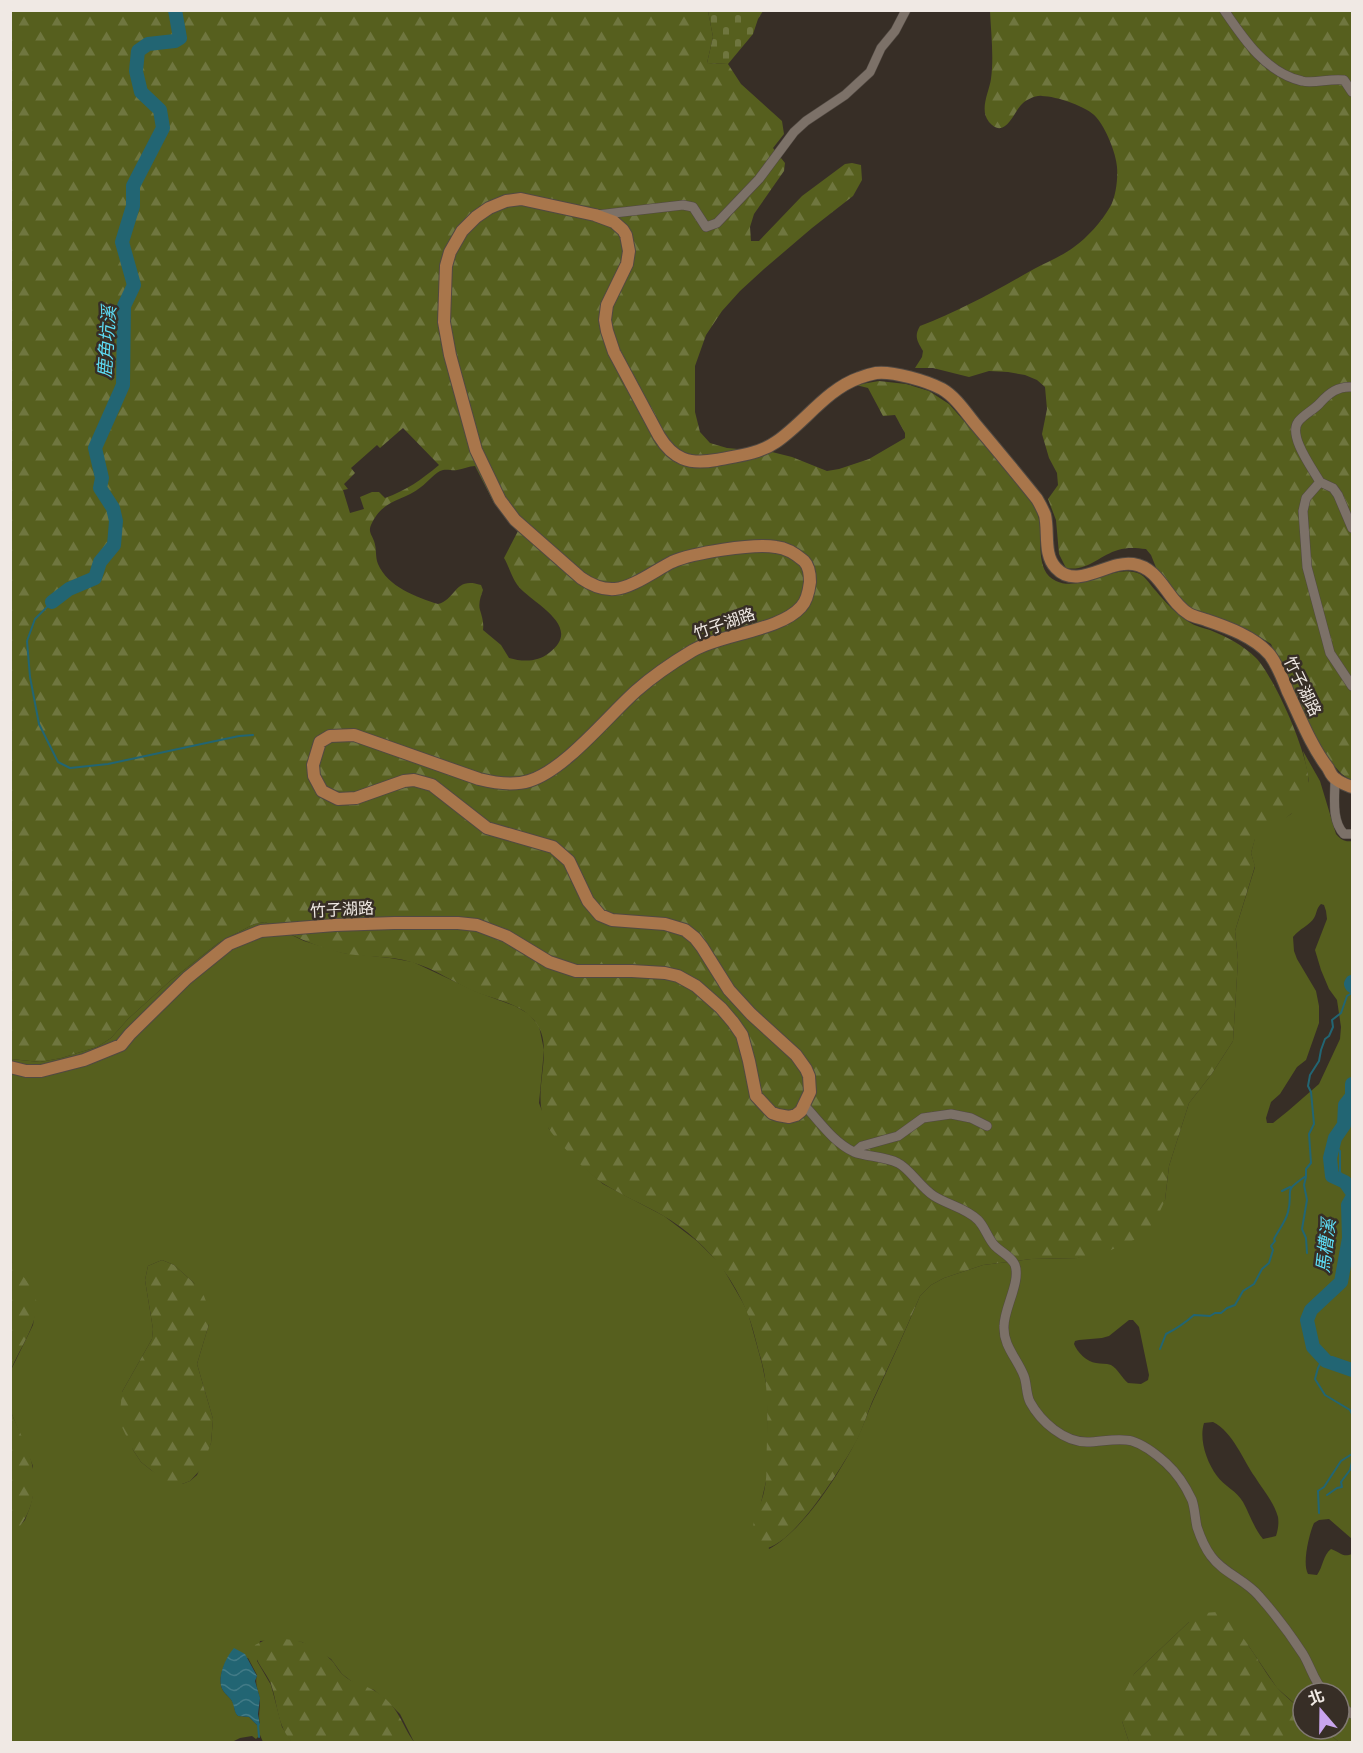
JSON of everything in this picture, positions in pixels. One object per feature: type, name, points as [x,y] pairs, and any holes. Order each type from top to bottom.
[{"type":"main road","name":"竹子湖路","points":[[10,1066],[26,1071],[41,1071],[84,1060],[121,1046],[130,1034],[187,978],[229,944],[261,931],[335,925],[458,923],[477,925],[506,936],[549,962],[576,971],[632,971],[678,976],[696,986],[721,1008],[742,1035],[756,1096],[772,1113],[789,1117],[796,1115],[805,1106],[810,1092],[806,1069],[796,1055],[751,1014],[729,990],[702,947],[685,930],[665,924],[612,920],[600,915],[588,902],[569,861],[553,847],[487,828],[432,785],[414,780],[404,781],[356,798],[338,799],[322,790],[314,776],[313,765],[320,742],[330,736],[354,735],[479,779],[515,783],[530,781],[560,764],[637,690],[672,663],[695,649],[784,620],[802,606],[807,598],[810,579],[806,563],[793,553],[777,547],[756,546],[718,551],[675,561],[618,589],[605,589],[581,578],[519,524],[500,500],[476,450],[450,355],[444,322],[446,266],[455,241],[476,217],[489,208],[506,201],[521,199],[595,215],[614,222],[623,230],[629,250],[627,264],[607,305],[605,320],[607,331],[614,351],[658,436],[675,456],[702,462],[754,453],[777,441],[840,387],[876,373],[892,374],[944,390],[1037,499],[1045,514],[1048,553],[1056,569],[1072,577],[1084,576],[1123,563],[1149,569],[1189,615],[1208,620],[1246,636],[1260,646],[1279,670],[1321,760],[1344,783]]},
{"type":"street","points":[[595,215],[683,205],[693,207],[706,227],[717,223],[759,179],[794,132],[806,121],[845,95],[870,72],[881,48],[895,31],[906,10]]},
{"type":"street","points":[[1224,10],[1241,36],[1261,58],[1281,72],[1302,81],[1344,80],[1353,92]]},
{"type":"street","points":[[1353,387],[1344,387],[1329,393],[1298,422],[1295,431],[1298,442],[1320,482],[1333,488],[1353,528]]},
{"type":"street","points":[[1320,482],[1306,498],[1303,511],[1307,567],[1330,653],[1353,686]]},
{"type":"street","points":[[1344,783],[1336,820],[1344,834],[1353,834]]},
{"type":"street","points":[[805,1106],[835,1140],[855,1152],[900,1163],[930,1194],[946,1204],[963,1210],[978,1221],[996,1246],[1014,1263],[1015,1283],[1005,1310],[1005,1342],[1023,1376],[1029,1401],[1040,1416],[1056,1431],[1084,1443],[1131,1441],[1146,1447],[1167,1464],[1181,1481],[1192,1501],[1198,1528],[1211,1556],[1256,1592],[1273,1612],[1304,1656],[1316,1681]]},
{"type":"street","points":[[855,1152],[861,1146],[898,1136],[923,1118],[951,1114],[971,1118],[987,1126]]},
{"type":"green space","points":[[10,11],[708,11],[713,37],[707,63],[728,64],[741,84],[782,121],[784,134],[773,148],[785,163],[784,171],[754,214],[750,227],[751,241],[759,241],[802,196],[845,164],[861,165],[862,180],[853,196],[812,228],[740,291],[722,311],[706,335],[695,366],[695,412],[700,432],[710,443],[727,448],[772,452],[792,457],[827,471],[839,469],[869,459],[905,438],[905,433],[895,415],[883,416],[868,388],[856,385],[879,381],[906,384],[929,391],[949,404],[1027,493],[1039,519],[1042,562],[1049,576],[1066,584],[1120,572],[1130,571],[1140,574],[1184,619],[1223,636],[1246,649],[1256,658],[1282,701],[1299,743],[1309,779],[1308,791],[1300,805],[1286,818],[1255,839],[1251,853],[1255,866],[1235,931],[1238,960],[1233,1041],[1189,1103],[1169,1166],[1165,1200],[1155,1222],[1136,1239],[1111,1250],[1078,1258],[1031,1259],[983,1265],[944,1278],[931,1285],[920,1296],[850,1452],[814,1506],[785,1538],[771,1547],[758,1549],[752,1535],[766,1479],[767,1400],[764,1370],[746,1310],[722,1268],[701,1244],[662,1215],[597,1179],[575,1159],[549,1129],[543,1115],[541,1100],[543,1040],[539,1027],[524,1011],[478,993],[420,965],[394,958],[351,955],[332,950],[303,940],[265,922],[254,924],[218,943],[170,981],[128,1019],[111,1038],[97,1047],[40,1062],[11,1059]],"holes":[[[403,428],[439,465],[414,484],[393,495],[385,498],[379,492],[372,492],[360,497],[364,509],[350,513],[343,490],[348,489],[344,484],[355,473],[351,468],[377,445],[380,448]],[[475,466],[494,503],[518,531],[504,558],[514,580],[559,625],[561,634],[558,643],[549,653],[535,660],[509,658],[501,645],[483,630],[479,605],[483,590],[481,585],[466,583],[449,598],[438,604],[396,585],[388,579],[377,561],[370,530],[381,510],[414,492],[440,471]]]},
{"type":"green space","points":[[708,11],[763,11],[753,34],[728,64],[707,63],[713,37]]},
{"type":"green space","points":[[990,11],[1352,11],[1352,780],[1341,773],[1317,741],[1271,644],[1258,636],[1187,609],[1159,575],[1146,549],[1122,549],[1111,552],[1080,568],[1066,568],[1059,554],[1056,520],[1048,499],[1058,485],[1057,473],[1049,458],[1042,434],[1047,409],[1045,387],[1037,380],[1025,375],[1008,372],[989,371],[969,377],[933,368],[915,368],[923,351],[917,338],[920,326],[978,300],[1069,250],[1084,239],[1099,223],[1110,207],[1115,193],[1117,167],[1113,148],[1100,122],[1092,113],[1063,100],[1040,96],[1024,102],[1004,126],[995,127],[989,122],[985,107],[992,71]]},
{"type":"green space","points":[[1303,751],[1320,781],[1336,834],[1343,840],[1352,841],[1352,1539],[1329,1519],[1314,1523],[1307,1549],[1306,1569],[1308,1574],[1317,1575],[1326,1554],[1331,1549],[1344,1555],[1352,1554],[1352,1742],[1338,1741],[1351,1741],[1351,1681],[1291,1681],[1291,1700],[1277,1688],[1248,1645],[1189,1622],[1134,1674],[1122,1721],[1129,1742],[414,1742],[400,1714],[374,1690],[355,1684],[342,1674],[331,1659],[302,1642],[280,1640],[260,1641],[257,1661],[271,1685],[282,1727],[292,1742],[263,1742],[260,1735],[256,1739],[252,1736],[232,1742],[11,1742],[10,1536],[25,1520],[30,1507],[33,1495],[33,1466],[11,1412],[11,1370],[33,1325],[36,1305],[11,1260],[11,1059],[40,1062],[97,1047],[111,1038],[128,1019],[170,981],[218,943],[254,924],[265,922],[304,941],[343,953],[413,962],[529,1014],[539,1026],[544,1050],[539,1103],[549,1129],[603,1184],[664,1216],[697,1241],[721,1265],[748,1313],[768,1393],[767,1477],[760,1507],[769,1549],[795,1529],[841,1468],[859,1434],[920,1296],[931,1285],[944,1278],[983,1265],[1031,1259],[1078,1258],[1165,1200],[1169,1166],[1189,1103],[1233,1041],[1238,960],[1235,931],[1255,867],[1251,853],[1255,838],[1291,814],[1309,781]],"holes":[[[1321,904],[1324,905],[1327,919],[1315,950],[1329,989],[1337,1000],[1341,1027],[1340,1039],[1319,1084],[1273,1123],[1267,1123],[1266,1118],[1271,1102],[1280,1094],[1297,1067],[1306,1060],[1319,1023],[1316,991],[1297,959],[1293,937],[1312,920]],[[162,1260],[174,1265],[194,1283],[209,1324],[197,1364],[213,1419],[211,1443],[197,1475],[182,1484],[175,1484],[151,1470],[141,1462],[133,1450],[122,1392],[152,1339],[153,1329],[145,1280],[148,1266]],[[1129,1320],[1133,1320],[1139,1327],[1149,1375],[1148,1380],[1141,1384],[1128,1383],[1111,1365],[1086,1359],[1074,1344],[1079,1340],[1109,1336]],[[1213,1422],[1232,1439],[1274,1506],[1278,1519],[1276,1536],[1263,1539],[1240,1498],[1217,1476],[1205,1450],[1202,1436],[1204,1423]],[[248,1658],[257,1675],[260,1702],[258,1726],[249,1717],[238,1716],[232,1701],[222,1688],[221,1676],[227,1660]]]},
{"type":"green space","points":[[11,1260],[33,1291],[36,1310],[30,1331],[11,1370]]},
{"type":"green space","points":[[162,1260],[174,1265],[194,1283],[204,1296],[209,1309],[209,1324],[197,1364],[213,1419],[211,1443],[202,1468],[190,1481],[175,1485],[161,1478],[141,1462],[121,1425],[120,1412],[122,1392],[152,1339],[153,1329],[145,1280],[148,1266]]},
{"type":"green space","points":[[11,1412],[29,1455],[34,1487],[31,1506],[23,1522],[11,1536]]},
{"type":"green space","points":[[1217,1612],[1226,1619],[1242,1637],[1278,1689],[1291,1701],[1291,1741],[1339,1742],[1129,1742],[1122,1721],[1120,1700],[1134,1674],[1189,1622],[1203,1613]]},
{"type":"green space","points":[[265,1640],[292,1640],[316,1648],[346,1677],[375,1691],[389,1702],[414,1742],[292,1742],[283,1729],[271,1684],[256,1656],[255,1645]]},
{"type":"water","points":[[234,1648],[245,1654],[257,1676],[255,1681],[260,1698],[258,1714],[260,1725],[258,1726],[249,1717],[238,1716],[232,1701],[221,1687],[222,1670]]},
{"type":"waterway","name":"鹿角坑溪","points":[[52,602],[69,589],[95,578],[100,562],[114,545],[116,521],[113,508],[100,488],[102,478],[95,448],[123,385],[124,306],[134,285],[122,242],[133,206],[133,186],[163,128],[160,110],[141,92],[136,71],[138,51],[148,44],[175,41],[180,38],[175,10]]},
{"type":"waterway","name":"鹿角坑溪","points":[[52,602],[35,619],[27,641],[30,677],[39,724],[58,762],[70,768],[108,764],[253,735]]},
{"type":"waterway","name":"馬槽溪","points":[[1352,982],[1352,986]]},
{"type":"waterway","points":[[1160,1349],[1166,1334],[1194,1315],[1210,1316],[1235,1305],[1243,1291],[1254,1284],[1262,1269],[1269,1263],[1273,1250],[1271,1246],[1288,1212],[1290,1191],[1293,1185],[1306,1176],[1306,1169],[1311,1163],[1309,1134],[1314,1124],[1311,1092],[1308,1086],[1310,1075],[1319,1061],[1325,1039],[1333,1027],[1332,1020],[1341,1013],[1347,996],[1352,993]]},
{"type":"waterway","name":"馬槽溪","points":[[1352,1084],[1352,1096],[1345,1105],[1344,1125],[1335,1138],[1330,1158],[1332,1176],[1345,1182],[1352,1192]]},
{"type":"waterway","points":[[1333,1145],[1340,1151],[1340,1172],[1345,1182]]},
{"type":"waterway","points":[[1306,1177],[1304,1185],[1307,1200],[1302,1229],[1306,1238],[1307,1253]]},
{"type":"waterway","points":[[1282,1191],[1290,1187]]},
{"type":"waterway","name":"馬槽溪","points":[[1352,1198],[1348,1205],[1349,1238],[1341,1282],[1311,1310],[1307,1320],[1313,1347],[1326,1361],[1352,1370]]},
{"type":"waterway","points":[[1323,1358],[1315,1379],[1325,1395],[1350,1410],[1352,1414]]},
{"type":"waterway","points":[[1319,1513],[1318,1491],[1324,1487],[1341,1461],[1352,1454]]},
{"type":"waterway","points":[[1327,1495],[1342,1487],[1341,1482],[1350,1470],[1352,1462]]},
{"type":"waterway","points":[[258,1724],[259,1737]]}]
